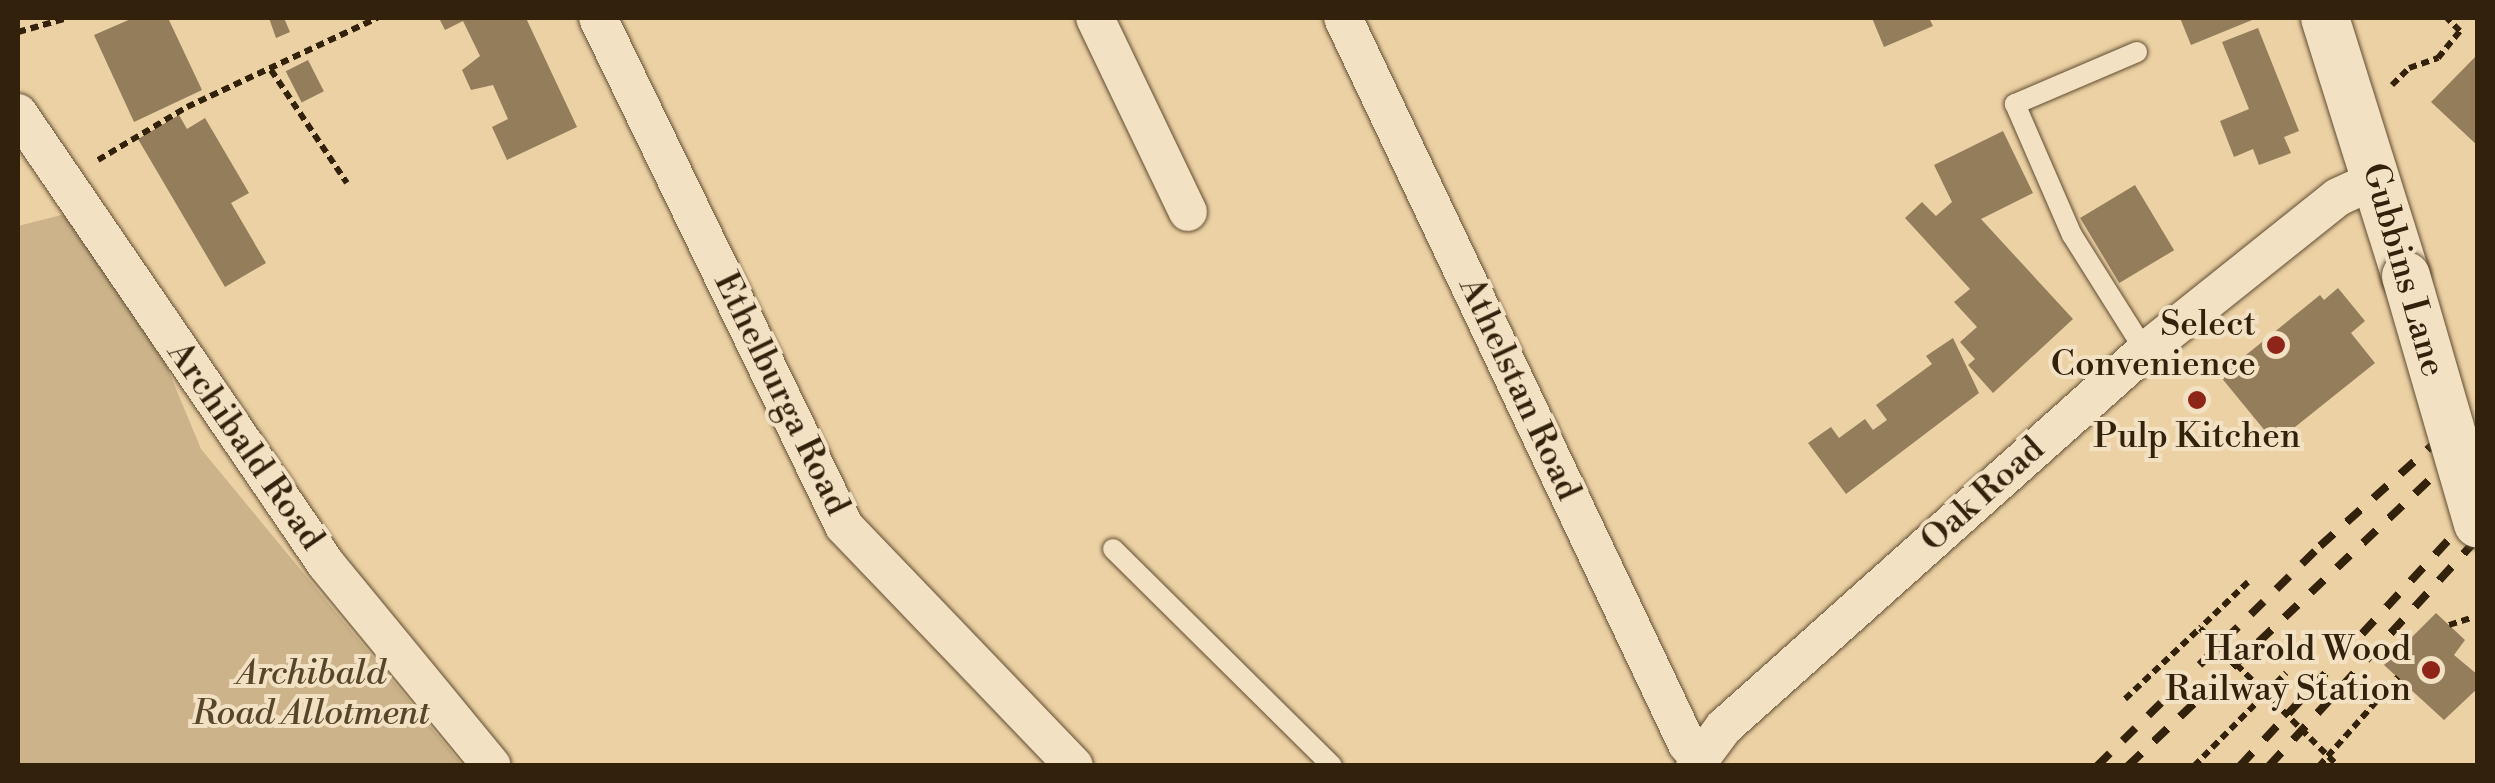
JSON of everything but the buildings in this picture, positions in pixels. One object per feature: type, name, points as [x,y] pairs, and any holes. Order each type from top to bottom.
[{"type":"street","name":"Ethelburga Road","points":[[598,18],[844,526],[1074,766]]},
{"type":"street","points":[[1095,18],[1188,212]]},
{"type":"street","name":"Athelstan Road","points":[[1343,18],[1697,762]]},
{"type":"street","name":"Gubbins Lane","points":[[2325,18],[2377,179],[2478,524]]},
{"type":"street","name":"Archibald Road","points":[[18,114],[26,135],[64,180],[224,422],[326,564],[492,766]]},
{"type":"street","name":"Oak Road","points":[[1697,762],[1724,727],[2146,351],[2338,197],[2377,179]]},
{"type":"lane","points":[[2137,52],[2015,104],[2072,235],[2146,351]]},
{"type":"lane","points":[[1112,549],[1332,766]]},
{"type":"path","points":[[18,32],[68,18]]},
{"type":"path","points":[[64,180],[187,107],[378,18]]},
{"type":"path","points":[[2344,74],[2372,64],[2383,95],[2410,68],[2438,58],[2460,31],[2446,18]]},
{"type":"path","points":[[271,70],[347,183]]},
{"type":"path","points":[[2125,700],[2248,582]]},
{"type":"path","points":[[2448,625],[2472,617]]},
{"type":"path","points":[[2200,628],[2337,765]]},
{"type":"path","points":[[2194,766],[2286,673]]},
{"type":"path","points":[[2318,766],[2398,678]]},
{"type":"green space","name":"Archibald Road Allotment","points":[[81,210],[140,302],[201,449],[462,765],[18,766],[18,226]]},
{"type":"railway","points":[[2097,766],[2320,546],[2478,404]]},
{"type":"railway","points":[[2128,766],[2478,434]]},
{"type":"railway","points":[[2240,766],[2478,508]]},
{"type":"railway","points":[[2269,766],[2478,538]]},
{"type":"place","name":"Select Convenience","points":[[2276,345]]},
{"type":"place","name":"Pulp Kitchen","points":[[2197,400]]},
{"type":"place","name":"Harold Wood Railway Station","points":[[2431,670]]}]
